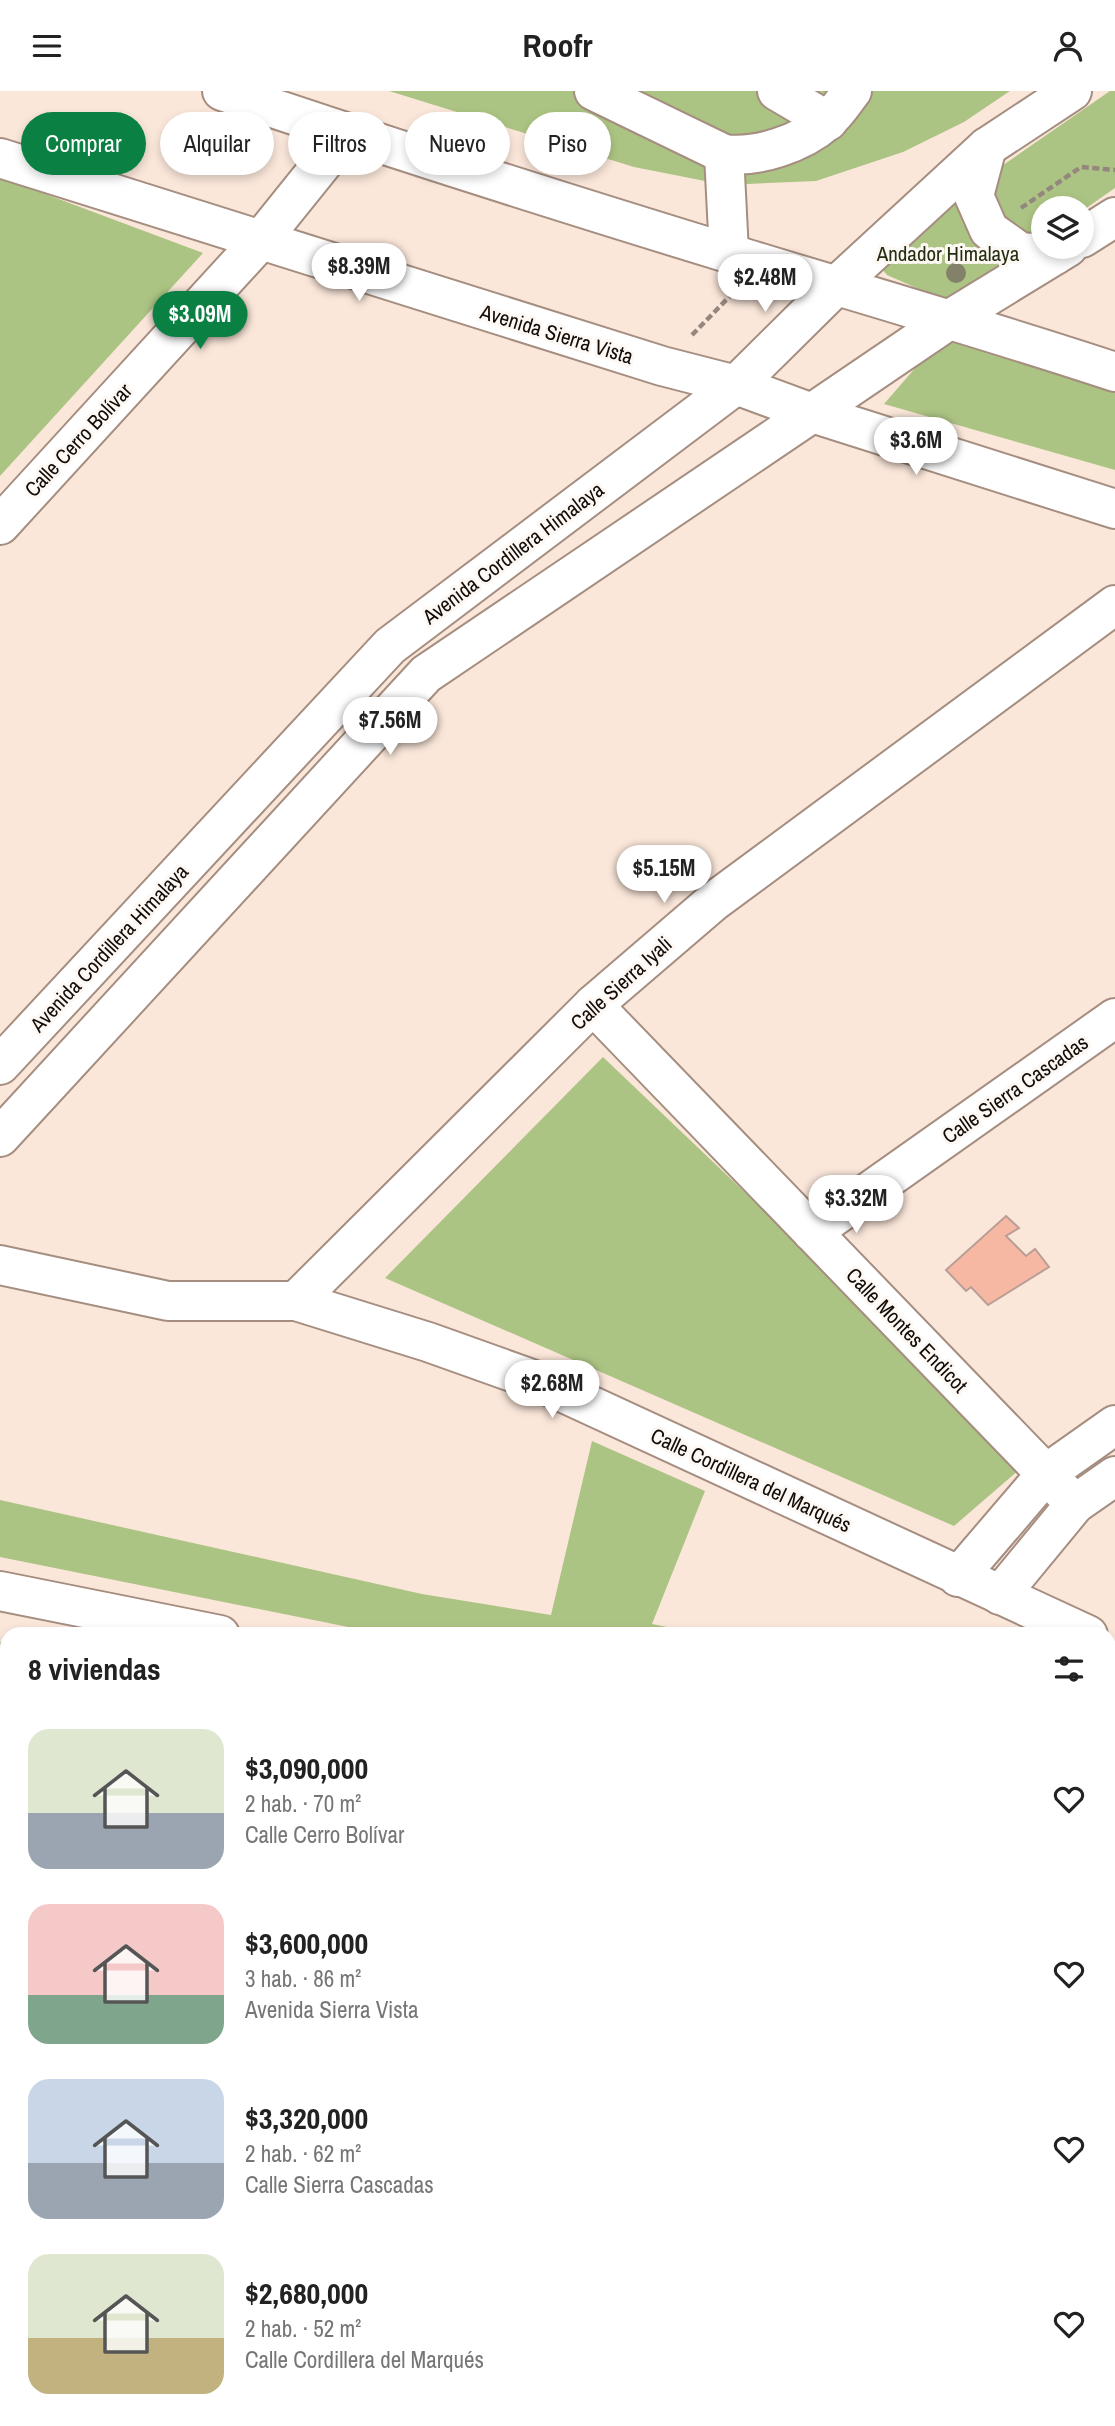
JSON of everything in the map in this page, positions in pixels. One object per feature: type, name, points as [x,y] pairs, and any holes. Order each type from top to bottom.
[{"type":"street","points":[[222,91],[288,113]]},
{"type":"street","points":[[594,91],[724,154],[739,156],[771,149],[801,138],[828,121],[852,91]]},
{"type":"street","points":[[777,91],[828,121]]},
{"type":"street","name":"Avenida Cordillera Himalaya","points":[[0,1065],[390,646],[736,385],[836,286],[987,148],[1072,91]]},
{"type":"street","points":[[391,147],[836,286],[952,318],[1115,372]]},
{"type":"street","points":[[987,148],[974,196],[989,230],[1020,252],[1031,251]]},
{"type":"street","points":[[724,154],[745,258]]},
{"type":"street","name":"Avenida Sierra Vista","points":[[0,157],[662,366],[736,385],[812,413],[1115,509]]},
{"type":"street","name":"Calle Cerro Bolívar","points":[[0,525],[260,241],[313,175]]},
{"type":"street","points":[[1094,230],[1115,217]]},
{"type":"street","points":[[0,1137],[426,674],[952,318],[1048,259]]},
{"type":"street","name":"Calle Sierra Iyali","points":[[296,1301],[593,1005],[713,902],[1115,605]]},
{"type":"street","name":"Calle Montes Endicot","points":[[593,1005],[1075,1504]]},
{"type":"street","name":"Calle Sierra Cascadas","points":[[811,1232],[1115,1018]]},
{"type":"street","name":"Calle Cordillera del Marqués","points":[[0,1265],[168,1301],[296,1301],[428,1342],[540,1382],[1070,1627]]},
{"type":"street","points":[[958,1577],[1047,1473],[1115,1425]]},
{"type":"street","points":[[1000,1595],[1075,1504],[1115,1476]]},
{"type":"street","points":[[0,1591],[180,1627]]},
{"type":"path","points":[[989,230],[1082,167],[1115,170]]},
{"type":"path","points":[[662,366],[745,258]]},
{"type":"green space","points":[[389,91],[1010,91],[964,122],[903,152],[816,181],[725,185],[611,160],[611,112],[524,112],[524,133],[510,129],[510,112],[457,112]]},
{"type":"green space","name":"Andador Himalaya","points":[[1110,91],[1115,91],[1115,188],[1094,203],[1094,196],[1031,196],[1031,246],[957,298],[939,298],[887,275],[877,263],[883,248]]},
{"type":"green space","points":[[0,177],[203,253],[0,476]]},
{"type":"green space","points":[[955,322],[1115,383],[1115,470],[884,404]]},
{"type":"green space","points":[[603,1057],[1028,1462],[954,1526],[385,1278]]},
{"type":"green space","points":[[592,1441],[705,1491],[652,1624],[667,1627],[348,1627],[0,1557],[0,1500],[422,1594],[551,1615]]},
{"type":"building","points":[[1006,1216],[1019,1228],[1006,1236],[1026,1256],[1035,1249],[1049,1267],[988,1305],[971,1287],[966,1291],[946,1270]]}]
